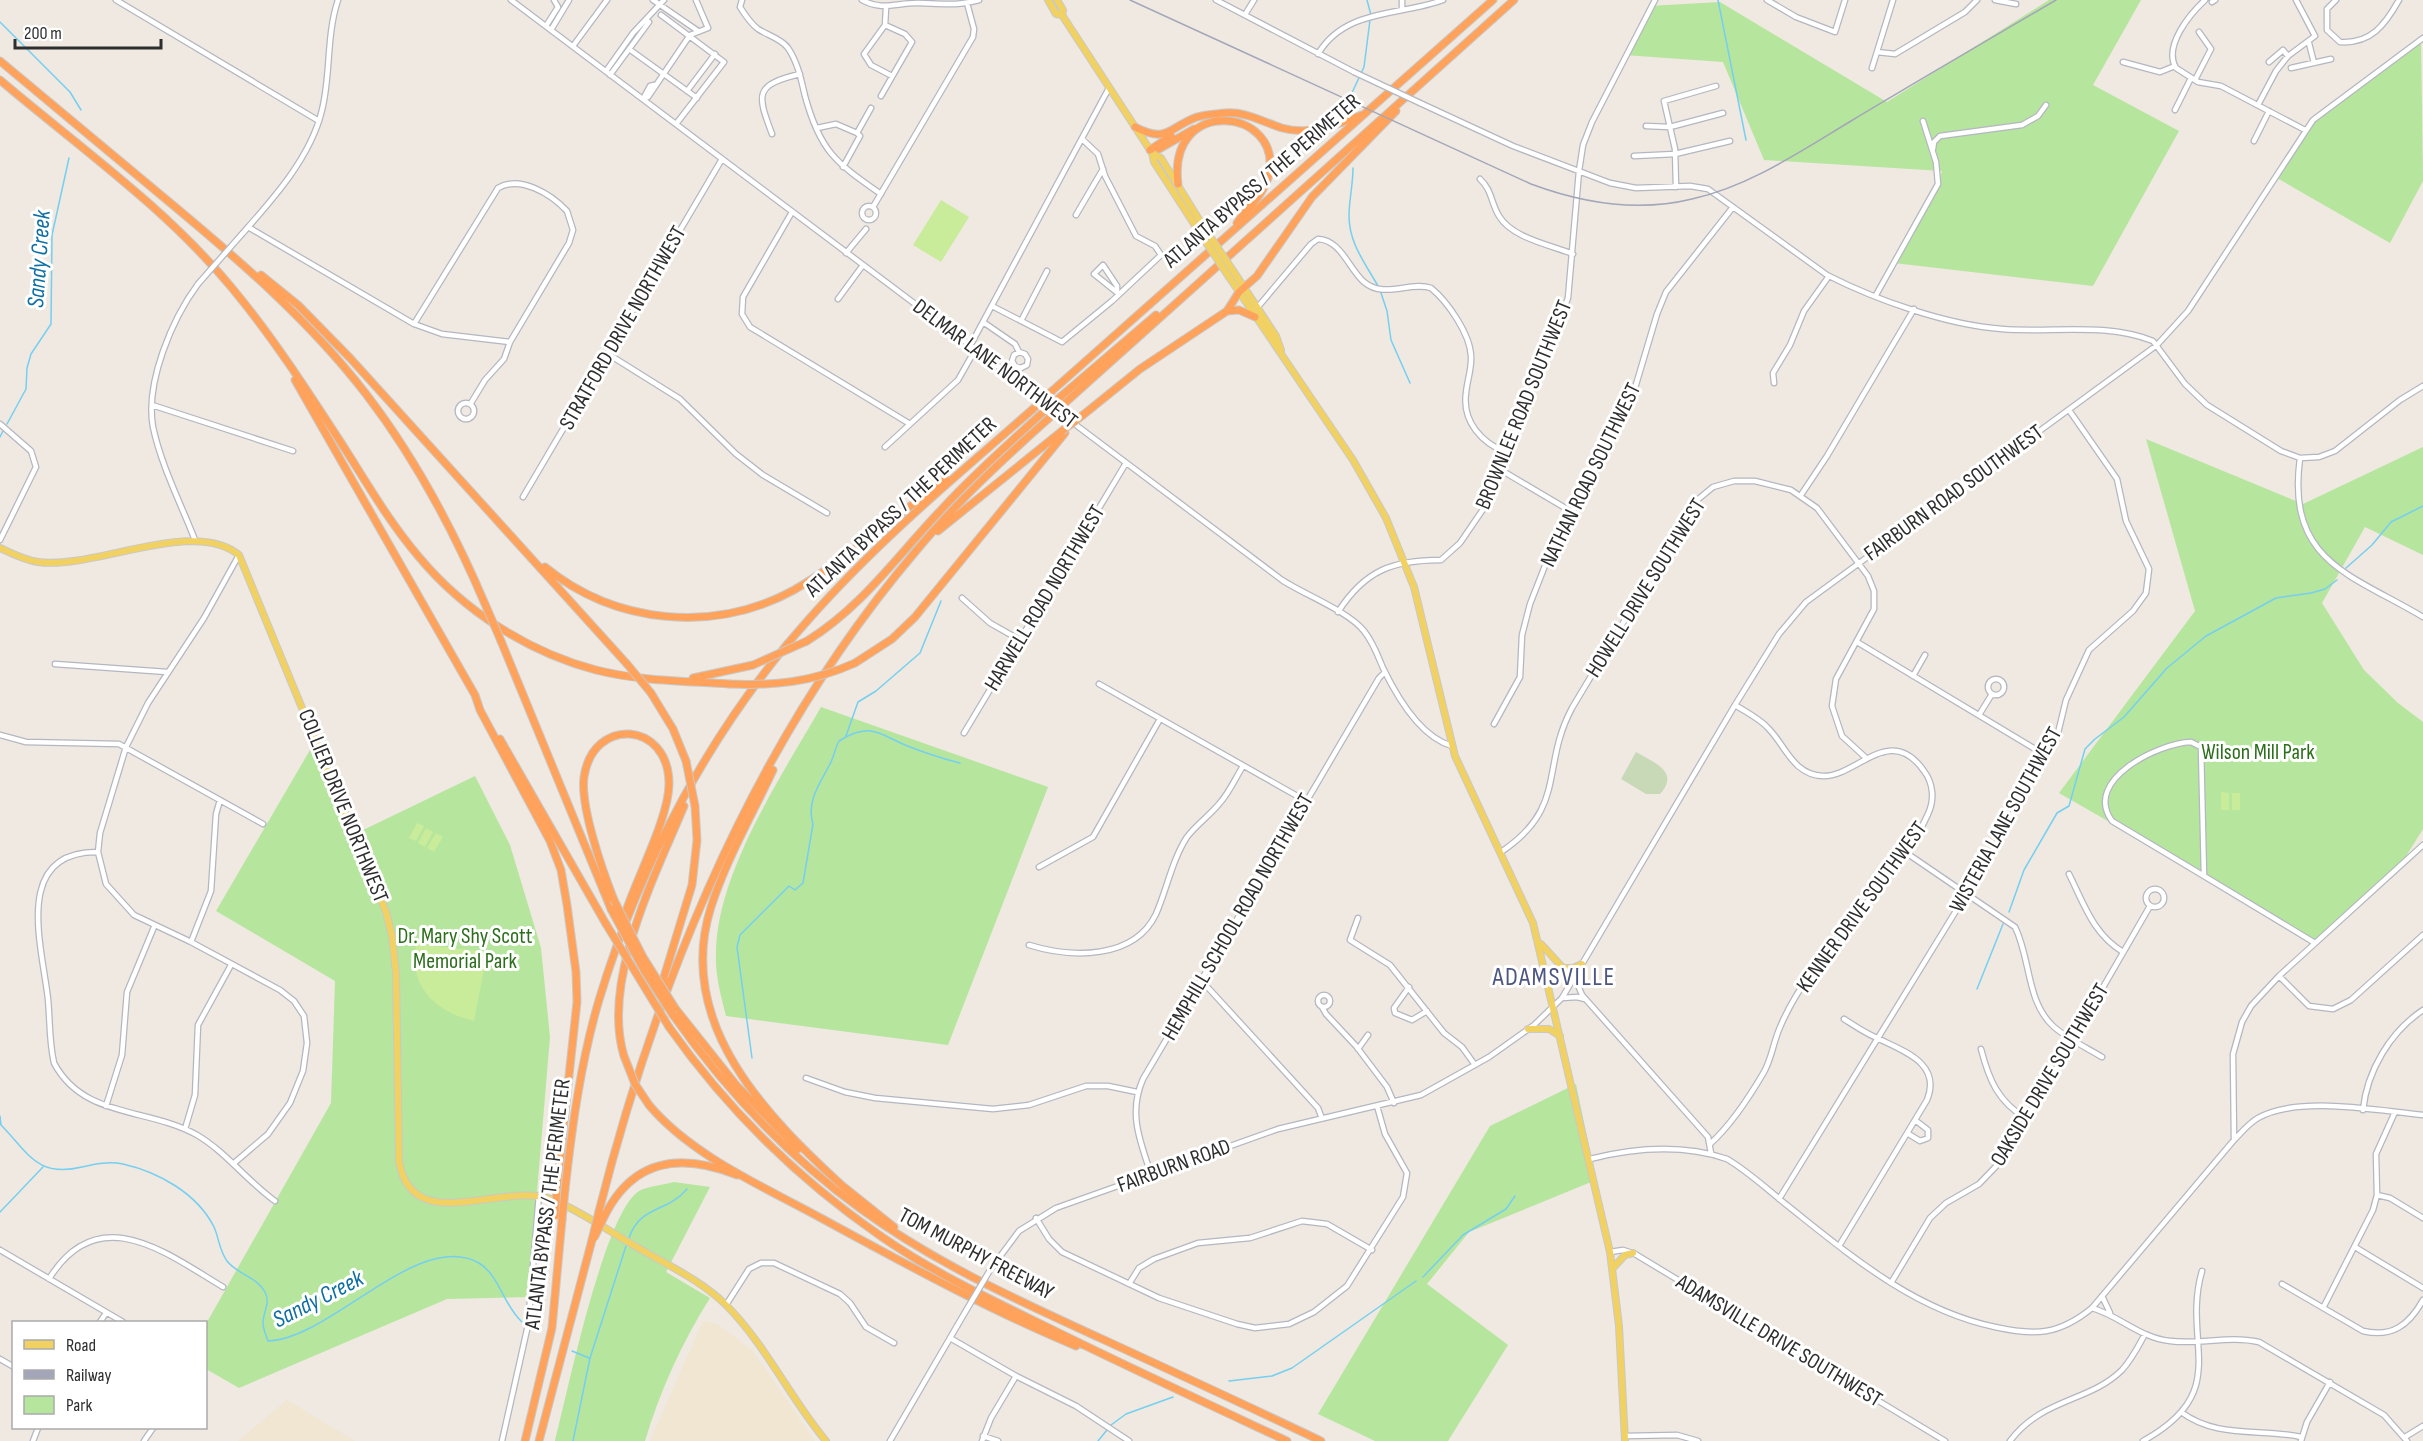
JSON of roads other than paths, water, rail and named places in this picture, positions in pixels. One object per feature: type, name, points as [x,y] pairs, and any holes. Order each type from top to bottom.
[{"type":"highway","name":"ATLANTA BYPASS / THE PERIMETER","points":[[525,1441],[552,1328],[561,1240],[559,1218],[586,1055],[615,949],[657,851],[695,778],[743,702],[808,620],[880,545],[1493,0]]},
{"type":"highway","name":"ATLANTA BYPASS / THE PERIMETER","points":[[539,1441],[592,1241],[602,1213],[628,1103],[663,995],[724,855],[795,724],[866,614],[915,551],[962,498],[1047,420],[1062,401],[1514,0]]},
{"type":"highway","points":[[0,61],[305,312],[513,537],[651,693],[673,729],[686,761],[695,806],[694,871],[664,977],[663,995]]},
{"type":"highway","points":[[0,80],[183,234],[231,287],[311,396],[401,535],[423,563],[457,596],[505,631],[551,654],[602,671],[664,680],[729,684],[790,683],[828,675],[855,663],[892,639],[915,617],[1064,432]]},
{"type":"highway","points":[[915,551],[1140,369],[1227,311],[1242,290],[1257,276],[1312,197],[1419,85]]},
{"type":"highway","points":[[1135,127],[1148,134],[1162,136],[1199,116],[1242,114],[1284,128],[1305,131],[1327,128],[1367,113]]},
{"type":"highway","points":[[1151,151],[1192,123],[1216,114]]},
{"type":"highway","points":[[1151,151],[1196,128],[1220,120],[1241,123],[1259,136],[1269,155],[1270,171],[1266,184],[1230,233]]},
{"type":"highway","points":[[1178,184],[1179,153],[1196,128]]},
{"type":"highway","points":[[223,246],[308,327],[382,416],[437,502],[501,641],[611,909],[644,970],[708,1053],[751,1103],[797,1149],[846,1189],[943,1261]]},
{"type":"highway","points":[[1227,311],[1239,310],[1255,317]]},
{"type":"highway","points":[[270,340],[475,695],[480,711],[550,842],[561,870],[576,972],[577,1002],[557,1186],[559,1218]]},
{"type":"highway","points":[[664,680],[697,678],[753,665],[807,641],[835,622],[861,600],[969,480],[1041,415],[1062,401]]},
{"type":"highway","points":[[513,537],[555,575],[605,603],[653,615],[680,618],[715,616],[761,604],[801,585],[970,463]]},
{"type":"highway","name":"TOM MURPHY FREEWAY","points":[[475,695],[606,924],[669,1027],[707,1078],[753,1128],[810,1181],[864,1224],[963,1286],[1287,1441]]},
{"type":"highway","points":[[795,724],[711,906],[704,946],[704,976],[715,1028],[738,1071],[779,1122],[846,1189]]},
{"type":"highway","points":[[615,949],[630,897],[665,808],[669,786],[666,762],[659,749],[645,737],[631,733],[613,736],[598,746],[590,758],[584,780],[587,810],[614,900],[643,957],[674,1011]]},
{"type":"highway","points":[[695,778],[622,970],[617,1020],[624,1056],[635,1084],[649,1105],[670,1128],[689,1143],[769,1190],[954,1291],[1023,1324],[1135,1370]]},
{"type":"highway","name":"TOM MURPHY FREEWAY","points":[[674,1011],[741,1100],[801,1160],[861,1209],[943,1261],[1009,1296],[1322,1441]]},
{"type":"highway","points":[[602,1213],[631,1180],[649,1170],[671,1163],[713,1167],[769,1190]]},
{"type":"main road","points":[[1048,0],[1056,14],[1062,15]]},
{"type":"main road","points":[[1057,0],[1063,10],[1062,15],[1151,151],[1154,162],[1276,336],[1283,353],[1364,478],[1386,518],[1405,562],[1421,615],[1452,746],[1524,900],[1540,943],[1610,1252],[1625,1439]]},
{"type":"main road","points":[[1151,151],[1161,158],[1178,184],[1203,231]]},
{"type":"main road","points":[[1242,290],[1255,317],[1270,340],[1283,353]]},
{"type":"main road","points":[[0,548],[23,559],[55,563],[195,540],[225,545],[239,555]]},
{"type":"main road","name":"COLLIER DRIVE NORTHWEST","points":[[239,555],[386,912],[393,936],[396,973],[399,1161],[404,1179],[420,1197],[442,1203],[514,1194],[539,1195],[561,1203],[686,1276],[726,1305],[744,1325],[826,1441]]},
{"type":"main road","points":[[1540,943],[1563,968],[1573,968],[1582,964]]},
{"type":"main road","points":[[1528,1029],[1549,1029],[1560,1036]]},
{"type":"main road","points":[[1612,1269],[1625,1255],[1633,1253]]},
{"type":"street","points":[[116,0],[319,121]]},
{"type":"street","points":[[195,540],[156,440],[152,405],[157,376],[175,320],[198,284],[248,227],[291,172],[319,121],[325,91],[330,29],[338,0]]},
{"type":"street","name":"DELMAR LANE NORTHWEST","points":[[511,0],[1282,580],[1338,612],[1364,631],[1398,697],[1436,740],[1452,746]]},
{"type":"street","points":[[548,28],[556,2],[563,0]]},
{"type":"street","points":[[548,28],[569,0]]},
{"type":"street","points":[[573,46],[607,0]]},
{"type":"street","points":[[653,0],[662,2],[698,31]]},
{"type":"street","points":[[643,99],[644,94],[650,86],[654,85],[690,35],[708,28],[696,0]]},
{"type":"street","points":[[742,0],[741,8],[747,19],[756,28],[786,45],[800,74],[825,149],[843,167],[881,194]]},
{"type":"street","points":[[862,0],[871,5],[886,8],[919,3],[948,7],[979,0]]},
{"type":"street","points":[[1216,0],[1354,72],[1513,146],[1579,171],[1636,188],[1708,189],[1829,276],[1914,309],[1977,327],[2090,329],[2148,339],[2157,345],[2185,384],[2207,405],[2281,451],[2300,458],[2319,457],[2336,451],[2400,400],[2423,386]]},
{"type":"street","points":[[1246,14],[1254,0]]},
{"type":"street","points":[[1402,0],[1402,10]]},
{"type":"street","points":[[1318,54],[1326,43],[1358,20],[1443,0]]},
{"type":"street","name":"BROWNLEE ROAD SOUTHWEST","points":[[1338,612],[1372,575],[1384,567],[1405,562],[1441,560],[1460,543],[1486,505],[1568,298],[1579,171],[1592,122],[1655,0]]},
{"type":"street","points":[[1767,0],[1796,17],[1835,32],[1845,0]]},
{"type":"street","points":[[1872,68],[1893,0]]},
{"type":"street","points":[[1877,52],[1895,54],[1965,12],[1977,0]]},
{"type":"street","points":[[1995,0],[2016,4]]},
{"type":"street","points":[[2205,0],[2186,21],[2173,51],[2175,66],[2193,79],[2221,86],[2306,130]]},
{"type":"street","points":[[2258,105],[2276,71],[2289,56],[2309,43],[2315,32],[2296,0]]},
{"type":"street","points":[[2336,0],[2327,9],[2327,30],[2340,42],[2352,43],[2380,30],[2399,0]]},
{"type":"street","points":[[608,73],[633,33],[662,2]]},
{"type":"street","points":[[873,207],[973,37],[974,29],[967,3]]},
{"type":"street","points":[[886,8],[885,25],[864,54],[871,65],[892,76]]},
{"type":"street","points":[[661,15],[724,62],[676,124]]},
{"type":"street","points":[[608,73],[649,22]]},
{"type":"street","points":[[881,96],[912,42],[905,34],[885,25]]},
{"type":"street","points":[[2175,110],[2211,50],[2199,32]]},
{"type":"street","name":"FAIRBURN ROAD SOUTHWEST","points":[[1554,1008],[1790,617],[1858,563],[2157,345],[2188,311],[2306,130],[2326,109],[2423,38]]},
{"type":"street","points":[[2309,43],[2314,63]]},
{"type":"street","points":[[629,49],[697,98]]},
{"type":"street","points":[[2269,62],[2283,50],[2289,56]]},
{"type":"street","points":[[687,91],[715,54]]},
{"type":"street","points":[[2291,68],[2331,59]]},
{"type":"street","points":[[2122,62],[2160,72],[2175,66]]},
{"type":"street","points":[[772,134],[761,106],[760,96],[763,89],[768,84],[800,74]]},
{"type":"street","points":[[1676,187],[1675,154],[1664,101],[1716,86]]},
{"type":"street","points":[[885,447],[958,380],[983,322],[1109,88]]},
{"type":"street","points":[[1933,151],[1934,142],[1940,136],[2022,125],[2037,116],[2046,105]]},
{"type":"street","points":[[857,133],[872,108]]},
{"type":"street","points":[[2254,141],[2269,111]]},
{"type":"street","points":[[1646,126],[1670,127],[1723,113]]},
{"type":"street","points":[[1876,295],[1936,190],[1938,176],[1923,121]]},
{"type":"street","points":[[817,128],[836,124],[860,136],[843,167]]},
{"type":"street","points":[[992,306],[1062,342],[1161,255],[1155,246],[1136,236],[1113,195],[1098,154],[1082,139]]},
{"type":"street","points":[[1634,156],[1675,154],[1730,141]]},
{"type":"street","name":"STRATFORD DRIVE NORTHWEST","points":[[523,497],[722,159]]},
{"type":"street","points":[[1076,215],[1103,169]]},
{"type":"street","points":[[1480,179],[1488,188],[1497,213],[1508,226],[1573,254]]},
{"type":"street","points":[[414,324],[492,193],[504,184],[520,182],[563,207],[570,218],[573,230],[569,243],[510,342],[504,359],[485,380],[471,404]]},
{"type":"street","name":"NATHAN ROAD SOUTHWEST","points":[[1494,724],[1520,677],[1522,635],[1530,604],[1548,558],[1632,398],[1657,314],[1666,292],[1733,207]]},
{"type":"street","points":[[792,212],[743,297],[741,308],[744,319],[770,339],[910,424]]},
{"type":"street","points":[[248,227],[414,324],[442,334],[510,342]]},
{"type":"street","points":[[846,253],[866,228]]},
{"type":"street","points":[[1257,308],[1311,244],[1318,239],[1333,243],[1364,282],[1373,288],[1390,290],[1417,285],[1431,288],[1453,316],[1470,348],[1471,363],[1465,400],[1469,420],[1483,439],[1507,453]]},
{"type":"street","points":[[838,299],[863,265]]},
{"type":"street","points":[[1103,265],[1118,286],[1118,293],[1094,274],[1103,265]]},
{"type":"street","points":[[1021,321],[1047,271]]},
{"type":"street","points":[[1774,383],[1773,374],[1790,345],[1804,311],[1829,276]]},
{"type":"street","points":[[1801,495],[1827,456],[1914,309]]},
{"type":"street","points":[[983,322],[1015,344],[1019,352]]},
{"type":"street","points":[[608,354],[680,399],[736,454],[763,475],[827,513]]},
{"type":"street","points":[[152,405],[293,451]]},
{"type":"street","name":"WISTERIA LANE SOUTHWEST","points":[[1779,1199],[1967,894],[2058,733],[2066,700],[2089,650],[2138,606],[2146,593],[2149,579],[2146,559],[2126,521],[2117,479],[2069,410]]},
{"type":"street","points":[[0,424],[31,451],[36,467],[0,540]]},
{"type":"street","points":[[2300,458],[2300,486],[2304,520],[2321,553],[2349,578],[2423,617]]},
{"type":"street","name":"HARWELL ROAD NORTHWEST","points":[[964,733],[1126,463]]},
{"type":"street","points":[[1501,470],[1572,512]]},
{"type":"street","name":"HOWELL DRIVE SOUTHWEST","points":[[1501,852],[1530,828],[1542,811],[1549,793],[1557,744],[1566,720],[1696,501],[1713,486],[1744,480],[1775,484],[1801,495],[1817,508],[1871,582],[1875,601],[1871,618],[1836,679],[1832,706],[1835,721],[1842,736],[1865,757]]},
{"type":"street","points":[[233,1164],[268,1134],[290,1103],[303,1071],[307,1032],[300,1008],[288,996],[191,942],[154,927],[134,915],[111,893],[101,874],[98,852],[100,833],[126,747],[167,672],[204,618],[239,555]]},
{"type":"street","points":[[962,598],[990,623],[1020,640]]},
{"type":"street","points":[[1857,642],[2045,755]]},
{"type":"street","points":[[1913,676],[1925,655]]},
{"type":"street","points":[[56,664],[167,672]]},
{"type":"street","name":"HEMPHILL SCHOOL ROAD NORTHWEST","points":[[1151,1174],[1136,1125],[1137,1092],[1306,801],[1379,678],[1385,672]]},
{"type":"street","points":[[1099,684],[1306,801]]},
{"type":"street","points":[[1979,716],[1992,694]]},
{"type":"street","name":"KENNER DRIVE SOUTHWEST","points":[[1710,1144],[1765,1070],[1781,1023],[1813,969],[1905,852],[1930,810],[1932,796],[1928,778],[1917,763],[1902,754],[1883,752],[1865,757],[1837,775],[1822,776],[1809,773],[1792,761],[1766,726],[1735,705]]},
{"type":"street","points":[[1039,867],[1093,837],[1160,719]]},
{"type":"street","points":[[0,735],[26,742],[110,742],[126,747],[263,824]]},
{"type":"street","points":[[2204,876],[2201,747],[2191,742],[2177,742],[2157,750],[2114,778],[2106,791],[2108,815],[2112,820],[2204,876],[2315,943]]},
{"type":"street","points":[[1029,945],[1049,951],[1070,953],[1108,950],[1135,939],[1152,920],[1187,837],[1221,802],[1243,766]]},
{"type":"street","points":[[191,942],[211,891],[216,814],[220,800]]},
{"type":"street","points":[[2234,1140],[2232,1069],[2236,1041],[2251,1006],[2279,976],[2423,845]]},
{"type":"street","points":[[98,852],[72,855],[50,870],[39,893],[38,924],[54,1063],[62,1078],[74,1091],[88,1100],[185,1129],[211,1144],[275,1200]]},
{"type":"street","points":[[1905,852],[2015,927],[2039,1008],[2053,1026],[2103,1057]]},
{"type":"street","points":[[2069,874],[2097,931],[2108,943],[2123,952]]},
{"type":"street","name":"OAKSIDE DRIVE SOUTHWEST","points":[[1891,1283],[1930,1218],[1946,1203],[1979,1184],[1993,1172],[2027,1119],[2150,906]]},
{"type":"street","points":[[1358,918],[1349,937],[1350,940],[1390,965],[1444,1033],[1462,1047],[1475,1065]]},
{"type":"street","points":[[106,1106],[122,1055],[123,1014],[127,992],[154,927]]},
{"type":"street","points":[[2279,976],[2309,1006],[2332,1009],[2351,1000],[2423,935]]},
{"type":"street","points":[[185,1129],[195,1095],[198,1025],[231,965]]},
{"type":"street","points":[[1578,971],[1577,983],[1585,999],[1703,1131],[1710,1144],[1711,1154]]},
{"type":"street","points":[[1201,980],[1318,1108],[1321,1116]]},
{"type":"street","points":[[1409,987],[1394,1008],[1395,1013],[1412,1020],[1427,1011]]},
{"type":"street","points":[[1562,998],[1585,999]]},
{"type":"street","points":[[1322,1007],[1387,1087],[1394,1103]]},
{"type":"street","name":"FAIRBURN ROAD","points":[[890,1441],[1008,1242],[1036,1218],[1056,1208],[1278,1129],[1321,1116],[1394,1103],[1431,1091],[1475,1065],[1528,1029],[1554,1008]]},
{"type":"street","points":[[2363,1110],[2365,1092],[2371,1074],[2401,1028],[2423,1010]]},
{"type":"street","points":[[1839,1246],[1907,1134],[1929,1093],[1928,1071],[1916,1057],[1878,1039],[1844,1019]]},
{"type":"street","points":[[1358,1049],[1368,1035]]},
{"type":"street","points":[[1981,1049],[1996,1093],[2009,1107],[2027,1119]]},
{"type":"street","points":[[807,1078],[844,1092],[875,1098],[993,1109],[1029,1105],[1086,1086],[1108,1086],[1137,1092]]},
{"type":"street","points":[[1036,1218],[1049,1239],[1062,1252],[1179,1306],[1237,1324],[1274,1327],[1304,1318],[1337,1295],[1355,1276],[1403,1197],[1407,1182],[1404,1166],[1384,1134],[1377,1106]]},
{"type":"street","points":[[1590,1159],[1637,1150],[1711,1154],[1739,1167],[1839,1246],[1891,1283],[1949,1314],[2010,1330],[2051,1332],[2068,1326],[2092,1308],[2234,1140],[2258,1119],[2282,1110],[2319,1107],[2423,1115]]},
{"type":"street","points":[[2323,1308],[2373,1210],[2377,1195],[2376,1154],[2395,1112]]},
{"type":"street","points":[[1907,1134],[1920,1141],[1928,1138],[1928,1130],[1915,1120]]},
{"type":"street","points":[[502,1441],[528,1325],[539,1195]]},
{"type":"street","points":[[2377,1195],[2390,1198],[2423,1218]]},
{"type":"street","points":[[1129,1284],[1139,1268],[1154,1259],[1198,1243],[1250,1238],[1302,1221],[1327,1224],[1372,1250]]},
{"type":"street","points":[[50,1279],[62,1262],[80,1248],[99,1240],[122,1238],[152,1245],[223,1287]]},
{"type":"street","points":[[2355,1247],[2423,1288]]},
{"type":"street","points":[[0,1250],[120,1321]]},
{"type":"street","name":"ADAMSVILLE DRIVE SOUTHWEST","points":[[1610,1252],[1623,1250],[1633,1253],[1945,1441]]},
{"type":"street","points":[[726,1305],[749,1269],[761,1263],[774,1263],[840,1294],[850,1303],[866,1327],[894,1343]]},
{"type":"street","points":[[2143,1441],[2162,1430],[2181,1412],[2191,1396],[2198,1376],[2200,1340],[2196,1300],[2202,1271]]},
{"type":"street","points":[[2282,1284],[2363,1331],[2386,1333],[2409,1322],[2423,1300]]},
{"type":"street","points":[[2102,1296],[2110,1313]]},
{"type":"street","points":[[2092,1308],[2110,1313],[2145,1334],[2170,1341],[2237,1338],[2259,1342],[2384,1415],[2406,1439],[2423,1426]]},
{"type":"street","points":[[101,1321],[106,1313]]},
{"type":"street","points":[[2010,1441],[2023,1426],[2050,1407],[2113,1377],[2131,1359],[2145,1334]]},
{"type":"street","points":[[950,1338],[1016,1377],[1076,1406],[1129,1441]]},
{"type":"street","points":[[998,1441],[982,1439],[1016,1377]]},
{"type":"street","points":[[2181,1412],[2199,1423],[2218,1429],[2301,1439],[2330,1383]]},
{"type":"street","points":[[1625,1439],[1677,1435],[1698,1441]]},
{"type":"waterway","points":[[1367,0],[1371,15]]},
{"type":"waterway","points":[[1718,0],[1746,140]]},
{"type":"waterway","points":[[1343,112],[1364,67],[1370,20]]},
{"type":"waterway","name":"Sandy Creek","points":[[0,22],[70,92],[81,110]]},
{"type":"waterway","name":"Sandy Creek","points":[[7,424],[26,389],[27,368],[31,354],[51,324],[52,235],[69,158]]},
{"type":"waterway","points":[[1353,168],[1349,210],[1350,226],[1359,252],[1378,286]]},
{"type":"waterway","points":[[1380,290],[1387,311],[1391,340],[1410,383]]},
{"type":"waterway","name":"Sandy Creek","points":[[0,437],[3,431]]},
{"type":"waterway","points":[[2346,568],[2372,545],[2391,522],[2423,506]]},
{"type":"waterway","points":[[2009,912],[2024,870],[2057,813],[2069,806],[2085,749],[2124,717],[2167,668],[2206,636],[2276,598],[2325,589],[2337,580]]},
{"type":"waterway","points":[[846,736],[858,702],[876,691],[920,653],[941,601]]},
{"type":"waterway","points":[[752,1058],[737,947],[740,935],[789,886],[795,890],[803,883],[813,824],[811,816],[813,800],[839,741],[860,732],[876,732],[916,749],[960,763]]},
{"type":"waterway","points":[[1977,989],[2003,924]]},
{"type":"waterway","name":"Sandy Creek","points":[[0,1116],[1,1125]]},
{"type":"waterway","name":"Sandy Creek","points":[[0,1124],[26,1153],[43,1166],[66,1169],[102,1163],[123,1164],[163,1178],[187,1194],[207,1215],[227,1261],[257,1283],[265,1292],[267,1304],[263,1325],[268,1341],[293,1336],[319,1323],[402,1272],[429,1261],[455,1257],[479,1263],[486,1268],[522,1322]]},
{"type":"waterway","points":[[0,1212],[43,1167]]},
{"type":"waterway","points":[[629,1238],[634,1227],[647,1214],[671,1202],[687,1189]]},
{"type":"waterway","points":[[1423,1277],[1463,1235],[1506,1209],[1515,1196]]},
{"type":"waterway","points":[[573,1441],[590,1358],[626,1246]]},
{"type":"waterway","points":[[1229,1381],[1272,1376],[1292,1368],[1416,1281]]},
{"type":"waterway","name":"Sandy Creek","points":[[572,1351],[589,1358]]},
{"type":"waterway","points":[[1111,1425],[1126,1414],[1173,1397]]},
{"type":"waterway","points":[[1098,1441],[1107,1430]]},
{"type":"railway","points":[[1130,0],[1531,184],[1590,201],[1631,205],[1652,205],[1692,199],[1755,177],[2056,0]]},
{"type":"district","name":"ADAMSVILLE","points":[[1554,977]]},
{"type":"park label","name":"Wilson Mill Park","points":[[2258,752]]},
{"type":"park label","name":"Dr. Mary Shy Scott Memorial Park","points":[[465,948]]}]
